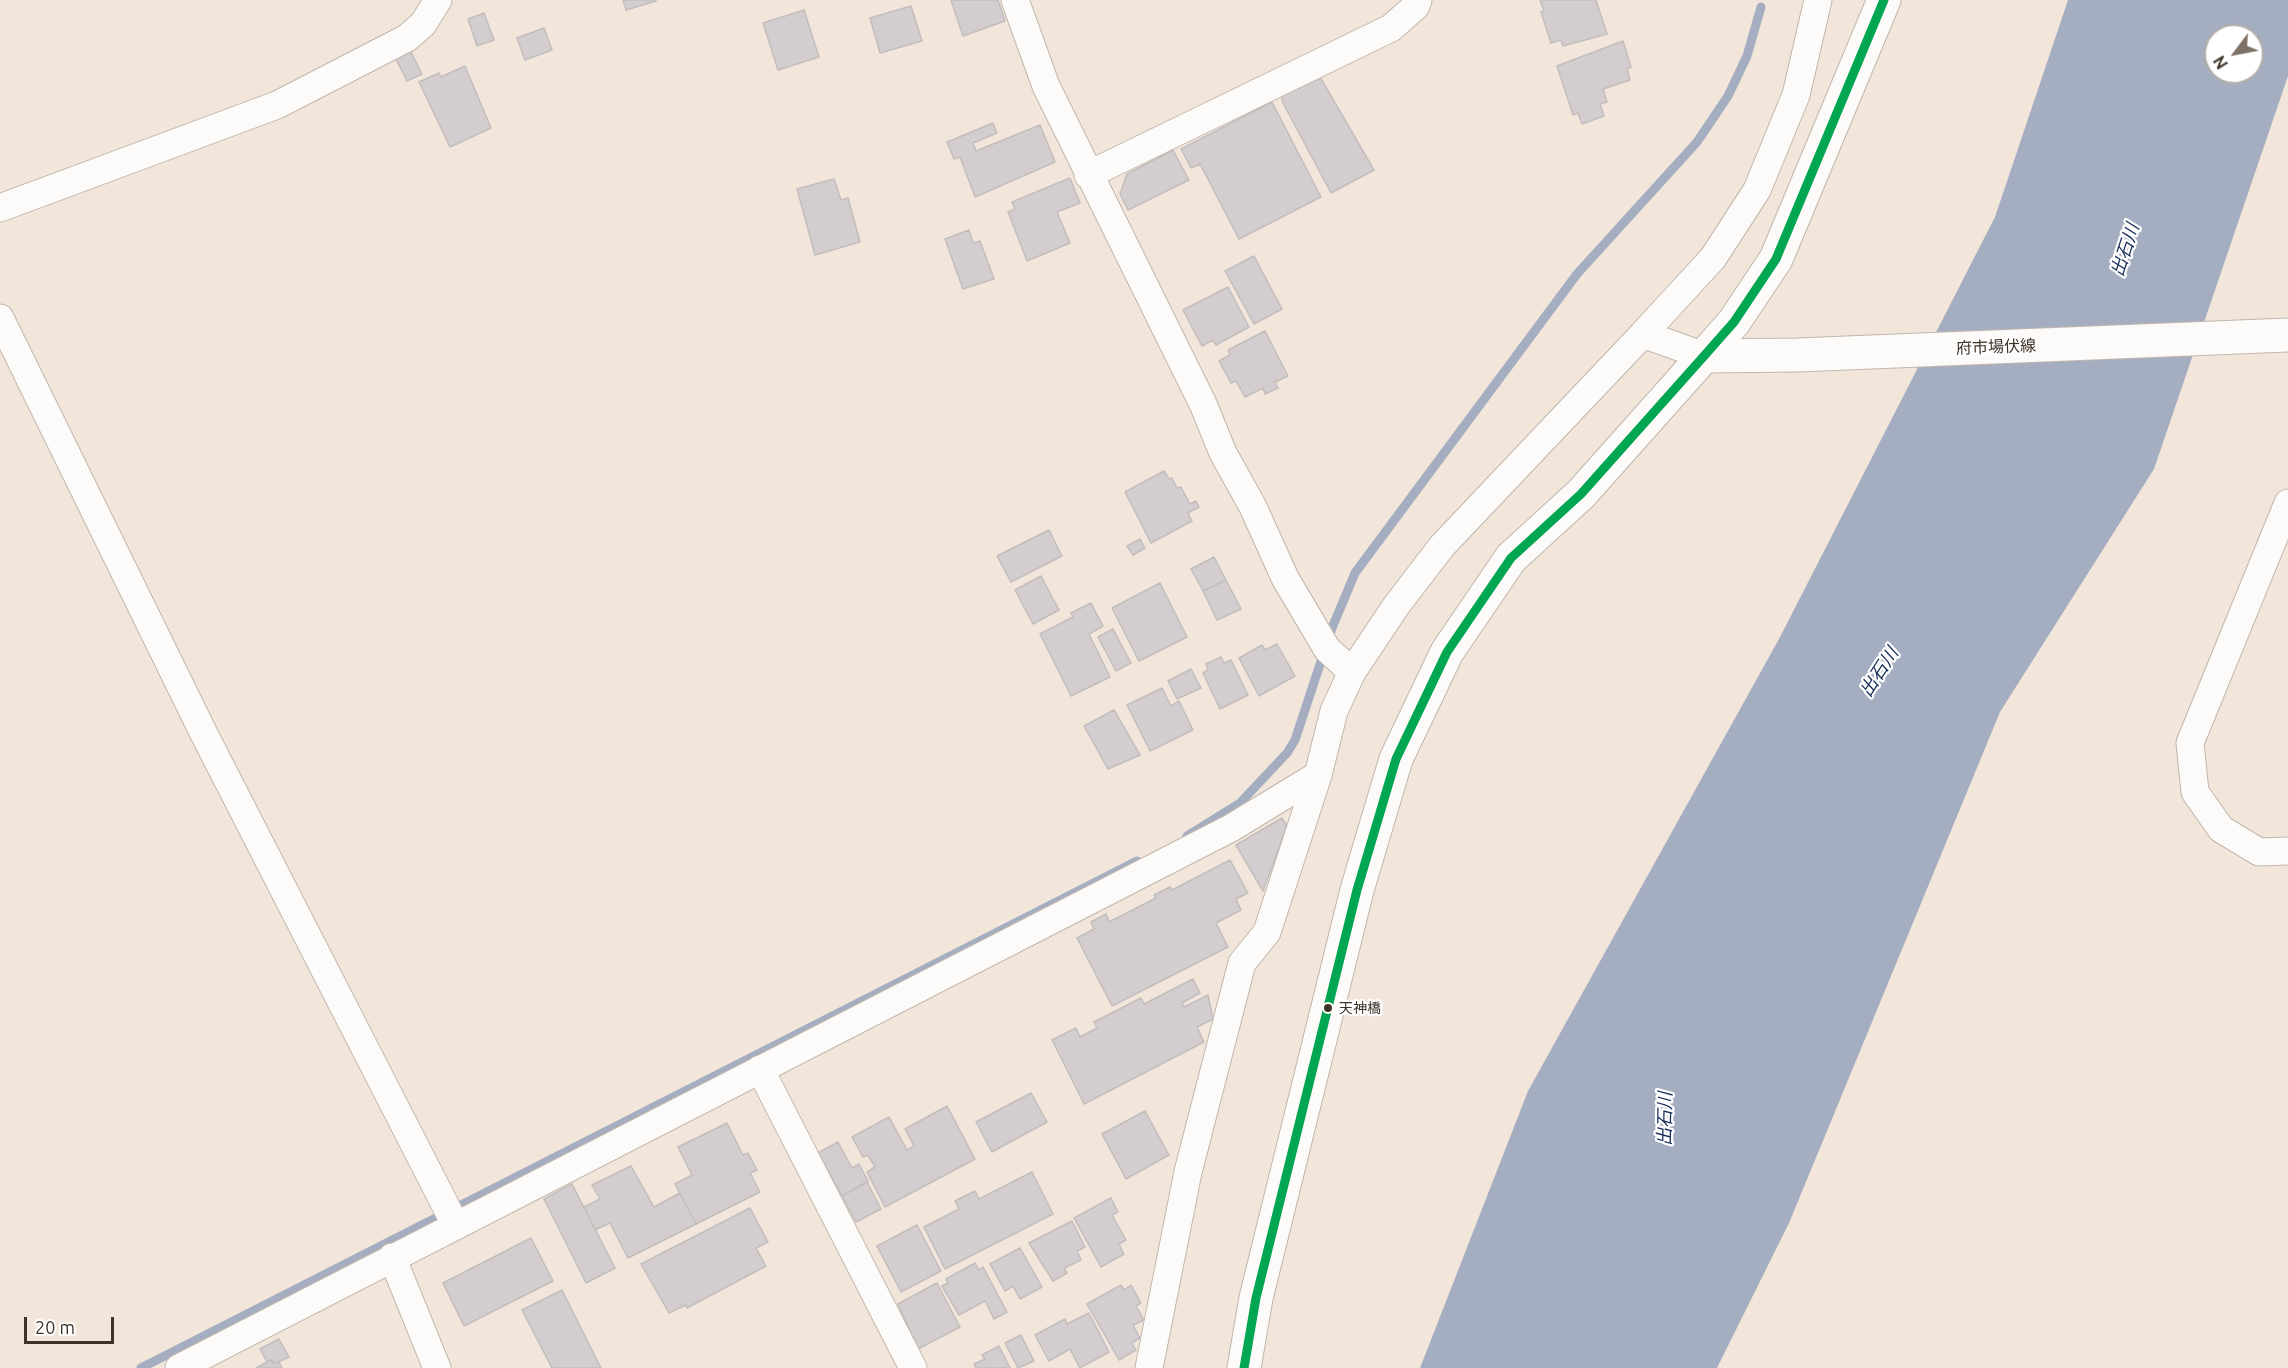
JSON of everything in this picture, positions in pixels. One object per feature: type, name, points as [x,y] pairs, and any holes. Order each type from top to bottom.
[{"type":"main road","points":[[1244,1368],[1256,1298],[1354,902],[1396,759],[1447,652],[1511,558],[1581,494],[1704,356],[1734,322],[1776,259],[1884,0]]},
{"type":"main road","name":"府市場伏線","points":[[1704,356],[1798,355],[2288,335]]},
{"type":"street","points":[[0,208],[277,105],[407,39],[423,24],[438,0]]},
{"type":"street","points":[[1015,0],[1046,86],[1203,404],[1223,453],[1254,507],[1285,578],[1327,649],[1352,672]]},
{"type":"street","points":[[1088,175],[1391,28],[1416,6],[1418,0]]},
{"type":"street","points":[[1149,1368],[1188,1172],[1242,963],[1267,932],[1318,775],[1334,711],[1352,672],[1396,606],[1442,546],[1713,258],[1757,190],[1796,95],[1818,0]]},
{"type":"street","points":[[0,318],[204,734],[456,1226]]},
{"type":"street","points":[[1643,334],[1704,356]]},
{"type":"street","points":[[2288,503],[2190,743],[2194,792],[2221,829],[2259,852],[2288,850]]},
{"type":"street","points":[[179,1368],[1231,828],[1318,775]]},
{"type":"street","points":[[760,1069],[913,1368]]},
{"type":"street","points":[[392,1257],[437,1368]]},
{"type":"water","name":"出石川","points":[[2068,0],[2288,0],[2288,76],[2154,469],[2000,712],[1789,1223],[1717,1368],[1420,1368],[1528,1091],[1779,639],[1995,217]]},
{"type":"building","points":[[623,0],[656,0],[656,1],[626,10]]},
{"type":"building","points":[[951,0],[998,0],[1005,21],[963,36]]},
{"type":"building","points":[[1540,0],[1596,0],[1607,34],[1563,46],[1561,40],[1551,43],[1541,12],[1544,11]]},
{"type":"building","points":[[911,6],[922,41],[880,53],[870,18]]},
{"type":"building","points":[[804,10],[819,57],[778,70],[763,23]]},
{"type":"building","points":[[484,13],[494,40],[477,46],[468,19]]},
{"type":"building","points":[[544,28],[552,50],[525,60],[517,38]]},
{"type":"building","points":[[1623,41],[1631,67],[1627,69],[1630,80],[1603,89],[1607,102],[1600,104],[1604,116],[1582,124],[1578,113],[1573,115],[1557,66]]},
{"type":"building","points":[[410,50],[422,74],[407,81],[395,57]]},
{"type":"building","points":[[465,66],[491,128],[450,147],[419,82],[439,73],[441,77]]},
{"type":"building","points":[[1320,77],[1374,170],[1331,193],[1282,101],[1282,96]]},
{"type":"building","points":[[1272,102],[1321,197],[1239,239],[1200,164],[1191,168],[1181,149]]},
{"type":"building","points":[[993,123],[997,133],[973,143],[976,151],[1040,125],[1055,162],[975,197],[960,157],[954,159],[947,142]]},
{"type":"building","points":[[1173,150],[1189,180],[1128,210],[1120,194],[1127,174]]},
{"type":"building","points":[[1070,178],[1080,203],[1057,212],[1070,243],[1027,261],[1008,212],[1015,209],[1012,202]]},
{"type":"building","points":[[834,179],[841,200],[848,198],[860,242],[815,255],[797,189]]},
{"type":"building","points":[[969,230],[973,243],[980,241],[994,279],[963,289],[945,239]]},
{"type":"building","points":[[1254,256],[1282,309],[1254,324],[1225,271]]},
{"type":"building","points":[[1228,287],[1249,327],[1216,345],[1213,340],[1202,346],[1183,310]]},
{"type":"building","points":[[1265,331],[1288,376],[1275,382],[1278,388],[1265,394],[1263,388],[1245,397],[1236,381],[1231,383],[1219,361],[1230,355],[1228,350]]},
{"type":"building","points":[[1164,471],[1169,479],[1172,478],[1177,488],[1181,487],[1190,504],[1196,501],[1199,507],[1188,513],[1192,521],[1151,543],[1125,492]]},
{"type":"building","points":[[1049,530],[1062,556],[1011,582],[997,556]]},
{"type":"building","points":[[1140,539],[1145,548],[1133,555],[1127,546]]},
{"type":"building","points":[[1214,557],[1226,580],[1203,591],[1191,569]]},
{"type":"building","points":[[1041,576],[1059,610],[1033,624],[1015,590]]},
{"type":"building","points":[[1226,580],[1241,609],[1217,620],[1203,591]]},
{"type":"building","points":[[1160,583],[1187,637],[1139,661],[1112,608]]},
{"type":"building","points":[[1091,603],[1103,626],[1089,634],[1110,677],[1071,696],[1040,634],[1073,617],[1071,613]]},
{"type":"building","points":[[1113,629],[1131,663],[1116,671],[1098,637]]},
{"type":"building","points":[[1277,644],[1295,676],[1259,696],[1239,658],[1262,645],[1265,650]]},
{"type":"building","points":[[1221,657],[1224,663],[1231,660],[1248,695],[1220,709],[1203,673],[1208,670],[1206,664]]},
{"type":"building","points":[[1191,669],[1201,688],[1177,699],[1168,681]]},
{"type":"building","points":[[1162,688],[1171,706],[1179,701],[1193,730],[1150,751],[1127,705]]},
{"type":"building","points":[[1114,710],[1140,755],[1108,769],[1084,726]]},
{"type":"building","points":[[1282,818],[1287,826],[1263,891],[1236,845]]},
{"type":"building","points":[[1230,860],[1248,893],[1236,899],[1241,910],[1216,923],[1228,947],[1112,1006],[1077,938],[1094,929],[1091,922],[1106,914],[1109,922],[1156,898],[1154,895],[1170,887],[1172,890]]},
{"type":"building","points":[[1193,979],[1200,993],[1182,1003],[1184,1007],[1208,995],[1213,1019],[1197,1027],[1204,1042],[1084,1104],[1052,1040],[1076,1028],[1080,1037],[1097,1028],[1094,1022],[1141,998],[1144,1004]]},
{"type":"building","points":[[1031,1093],[1047,1122],[992,1152],[976,1122]]},
{"type":"building","points":[[947,1106],[975,1159],[885,1207],[867,1172],[875,1167],[868,1155],[863,1157],[852,1137],[889,1117],[907,1150],[914,1146],[905,1129]]},
{"type":"building","points":[[1145,1111],[1169,1155],[1126,1179],[1102,1134]]},
{"type":"building","points":[[727,1123],[743,1155],[748,1153],[757,1170],[750,1173],[760,1192],[696,1224],[675,1184],[692,1175],[678,1147]]},
{"type":"building","points":[[838,1142],[852,1168],[859,1164],[868,1181],[842,1196],[818,1153]]},
{"type":"building","points":[[631,1166],[654,1207],[680,1193],[696,1224],[628,1258],[610,1223],[595,1230],[584,1207],[600,1199],[592,1185]]},
{"type":"building","points":[[1032,1172],[1053,1214],[945,1269],[924,1227],[959,1209],[955,1201],[975,1191],[979,1199]]},
{"type":"building","points":[[867,1182],[881,1209],[856,1222],[842,1196]]},
{"type":"building","points":[[572,1184],[615,1268],[586,1283],[544,1199]]},
{"type":"building","points":[[1111,1198],[1118,1212],[1112,1215],[1126,1240],[1119,1244],[1124,1254],[1101,1267],[1074,1218]]},
{"type":"building","points":[[750,1208],[768,1242],[756,1248],[766,1266],[687,1308],[686,1305],[669,1313],[641,1264]]},
{"type":"building","points":[[1072,1221],[1085,1247],[1077,1251],[1081,1260],[1064,1268],[1067,1273],[1053,1281],[1029,1243]]},
{"type":"building","points":[[917,1225],[941,1271],[901,1292],[877,1246]]},
{"type":"building","points":[[531,1238],[553,1281],[464,1326],[443,1283]]},
{"type":"building","points":[[1020,1248],[1042,1287],[1020,1299],[1013,1286],[1005,1291],[990,1264]]},
{"type":"building","points":[[975,1263],[979,1270],[983,1267],[1007,1312],[994,1319],[985,1301],[959,1315],[942,1286],[948,1283],[946,1279]]},
{"type":"building","points":[[937,1283],[960,1327],[918,1349],[898,1304]]},
{"type":"building","points":[[1121,1285],[1124,1290],[1131,1285],[1141,1303],[1136,1306],[1144,1320],[1133,1325],[1140,1338],[1132,1343],[1136,1350],[1119,1360],[1087,1304]]},
{"type":"building","points":[[562,1290],[601,1368],[552,1368],[522,1310]]},
{"type":"building","points":[[1089,1313],[1109,1352],[1080,1368],[1070,1349],[1049,1361],[1035,1335],[1065,1319],[1067,1324]]},
{"type":"building","points":[[1021,1335],[1034,1361],[1018,1368],[1005,1343]]},
{"type":"building","points":[[279,1339],[289,1357],[274,1364],[271,1360],[267,1362],[260,1349]]},
{"type":"building","points":[[999,1346],[1010,1368],[976,1368],[974,1364],[985,1359],[982,1355]]},
{"type":"building","points":[[271,1360],[274,1364],[279,1362],[282,1368],[256,1368]]},
{"type":"waterway","points":[[1187,836],[1240,803],[1287,753],[1295,740],[1332,628],[1355,573],[1577,274],[1697,142],[1728,96],[1747,56],[1761,7]]},
{"type":"waterway","points":[[141,1368],[1137,861]]},
{"type":"transit line","points":[[1244,1368],[1256,1298],[1357,890],[1396,759],[1447,652],[1511,558],[1581,494],[1704,356],[1734,322],[1776,259],[1884,0]]},
{"type":"place","name":"天神橋","points":[[1328,1008]]}]
